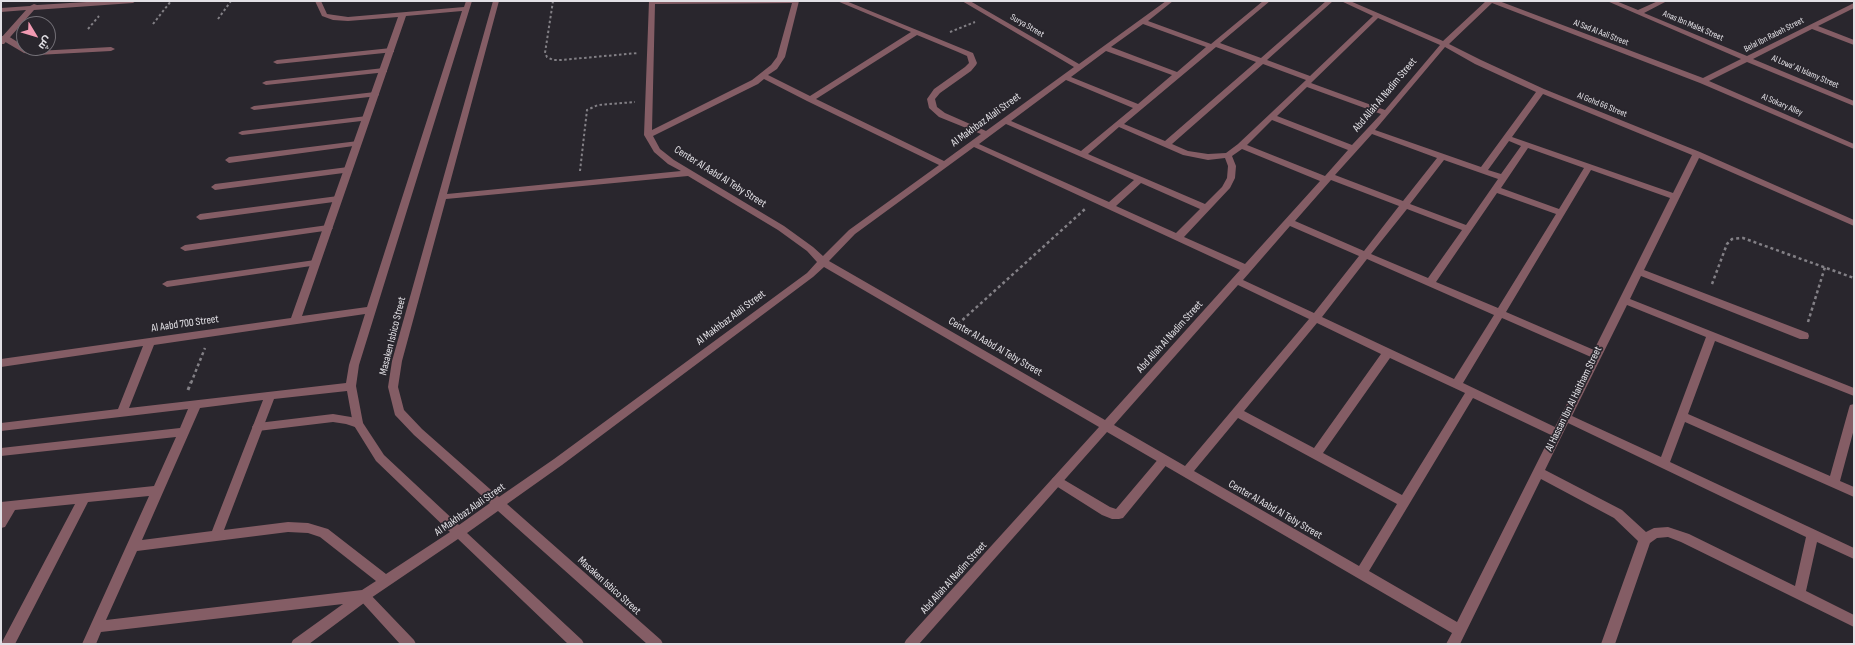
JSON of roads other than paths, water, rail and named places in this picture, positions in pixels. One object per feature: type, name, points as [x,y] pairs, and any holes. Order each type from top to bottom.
[{"type":"street","points":[[38,1],[2,39],[27,51],[37,53],[111,49]]},
{"type":"street","points":[[1,10],[133,1]]},
{"type":"street","points":[[318,1],[324,15],[333,18],[403,14],[467,5],[354,365],[351,386],[358,424],[380,458],[577,644]]},
{"type":"street","name":"Masaken Isbico Street","points":[[496,1],[397,360],[393,387],[400,412],[418,432],[656,644]]},
{"type":"street","points":[[652,1],[796,1],[781,56],[774,67],[764,76],[648,135],[652,1]]},
{"type":"street","points":[[840,1],[970,55],[973,62],[968,69],[937,91],[931,99],[933,108],[942,115],[987,134]]},
{"type":"street","name":"Surya Street","points":[[965,1],[1079,67]]},
{"type":"street","name":"Al Makhbaz Alali Street","points":[[298,644],[364,596],[499,505],[788,291],[823,262],[852,232],[1170,1]]},
{"type":"street","points":[[1082,154],[1267,1]]},
{"type":"street","points":[[1166,145],[1330,1]]},
{"type":"street","name":"Al Gohd 66 Street","points":[[1344,1],[1355,3],[1541,91],[1697,154],[1854,223]]},
{"type":"street","name":"Abd Allah Al Nadim Street","points":[[911,644],[1371,131],[1444,44],[1491,1]]},
{"type":"street","name":"Al Sad Al Aali Street","points":[[1491,1],[1703,81]]},
{"type":"street","name":"Anas Ibn Malek Street","points":[[1610,1],[1747,59]]},
{"type":"street","points":[[1638,13],[1664,1]]},
{"type":"street","name":"Belal Ibn Rabeh Street","points":[[1703,81],[1854,4]]},
{"type":"street","points":[[295,321],[403,14]]},
{"type":"street","points":[[1118,124],[1186,153],[1208,157],[1228,154],[1241,146],[1378,15]]},
{"type":"street","points":[[1142,21],[1261,61],[1386,113]]},
{"type":"street","points":[[1811,26],[1854,43]]},
{"type":"street","points":[[810,99],[916,32]]},
{"type":"street","points":[[1106,48],[1178,75]]},
{"type":"street","points":[[277,62],[391,50]]},
{"type":"street","name":"Al Lowa' Al Islamy Street","points":[[1747,59],[1854,104]]},
{"type":"street","points":[[266,84],[384,70]]},
{"type":"street","points":[[764,76],[945,165]]},
{"type":"street","points":[[1065,77],[1138,107]]},
{"type":"street","name":"Al Sokary Alley","points":[[1703,81],[1854,147]]},
{"type":"street","points":[[1483,170],[1541,91]]},
{"type":"street","points":[[254,108],[375,94]]},
{"type":"street","points":[[1271,117],[1354,149]]},
{"type":"street","points":[[242,133],[367,118]]},
{"type":"street","points":[[1006,121],[1206,208]]},
{"type":"street","points":[[1371,131],[1503,178]]},
{"type":"street","name":"Center Al Aabd Al Teby Street","points":[[648,135],[657,150],[671,162],[781,228],[801,242],[823,262],[1460,630]]},
{"type":"street","points":[[1507,138],[1675,197]]},
{"type":"street","points":[[229,160],[358,143]]},
{"type":"street","points":[[973,144],[1247,269]]},
{"type":"street","points":[[1430,283],[1526,145]]},
{"type":"street","points":[[1241,146],[1468,229]]},
{"type":"street","points":[[1178,237],[1226,188],[1232,178],[1232,166],[1228,154]]},
{"type":"street","name":"Al Hassan Ibn Al Haitham Street","points":[[1453,644],[1697,154]]},
{"type":"street","points":[[1186,472],[1316,318],[1443,156]]},
{"type":"street","points":[[1456,384],[1589,167]]},
{"type":"street","points":[[215,187],[348,170]]},
{"type":"street","points":[[442,197],[690,173]]},
{"type":"street","points":[[1110,206],[1140,179]]},
{"type":"street","points":[[1496,189],[1561,213]]},
{"type":"street","points":[[200,218],[338,199]]},
{"type":"street","points":[[1289,222],[1596,355]]},
{"type":"street","points":[[185,248],[328,228]]},
{"type":"street","points":[[167,284],[316,263]]},
{"type":"street","points":[[1638,271],[1804,336]]},
{"type":"street","points":[[1237,281],[1558,433]]},
{"type":"street","points":[[1624,300],[1854,392]]},
{"type":"street","name":"Al Aabd 700 Street","points":[[1,363],[371,310]]},
{"type":"street","points":[[1664,464],[1712,336]]},
{"type":"street","points":[[122,413],[150,342]]},
{"type":"street","points":[[1315,455],[1388,352]]},
{"type":"street","points":[[1,427],[351,386]]},
{"type":"street","points":[[1361,573],[1471,392]]},
{"type":"street","points":[[216,536],[270,395]]},
{"type":"street","points":[[89,644],[196,404]]},
{"type":"street","points":[[1834,483],[1854,408]]},
{"type":"street","points":[[1236,412],[1404,502]]},
{"type":"street","points":[[1682,416],[1854,492]]},
{"type":"street","points":[[1565,417],[1854,554]]},
{"type":"street","points":[[258,427],[333,418],[347,420],[358,424]]},
{"type":"street","points":[[1,452],[184,432]]},
{"type":"street","points":[[1057,481],[1106,511],[1112,514],[1119,514],[1164,460]]},
{"type":"street","points":[[1538,472],[1618,514],[1645,540]]},
{"type":"street","points":[[1,524],[6,506],[158,490]]},
{"type":"street","points":[[8,644],[84,498]]},
{"type":"street","points":[[133,546],[288,527],[308,528],[324,533],[386,581]]},
{"type":"street","points":[[1608,644],[1645,540],[1654,533],[1668,532],[1685,538],[1854,621]]},
{"type":"street","points":[[1799,594],[1813,534]]},
{"type":"street","points":[[96,627],[364,596],[409,644]]}]
